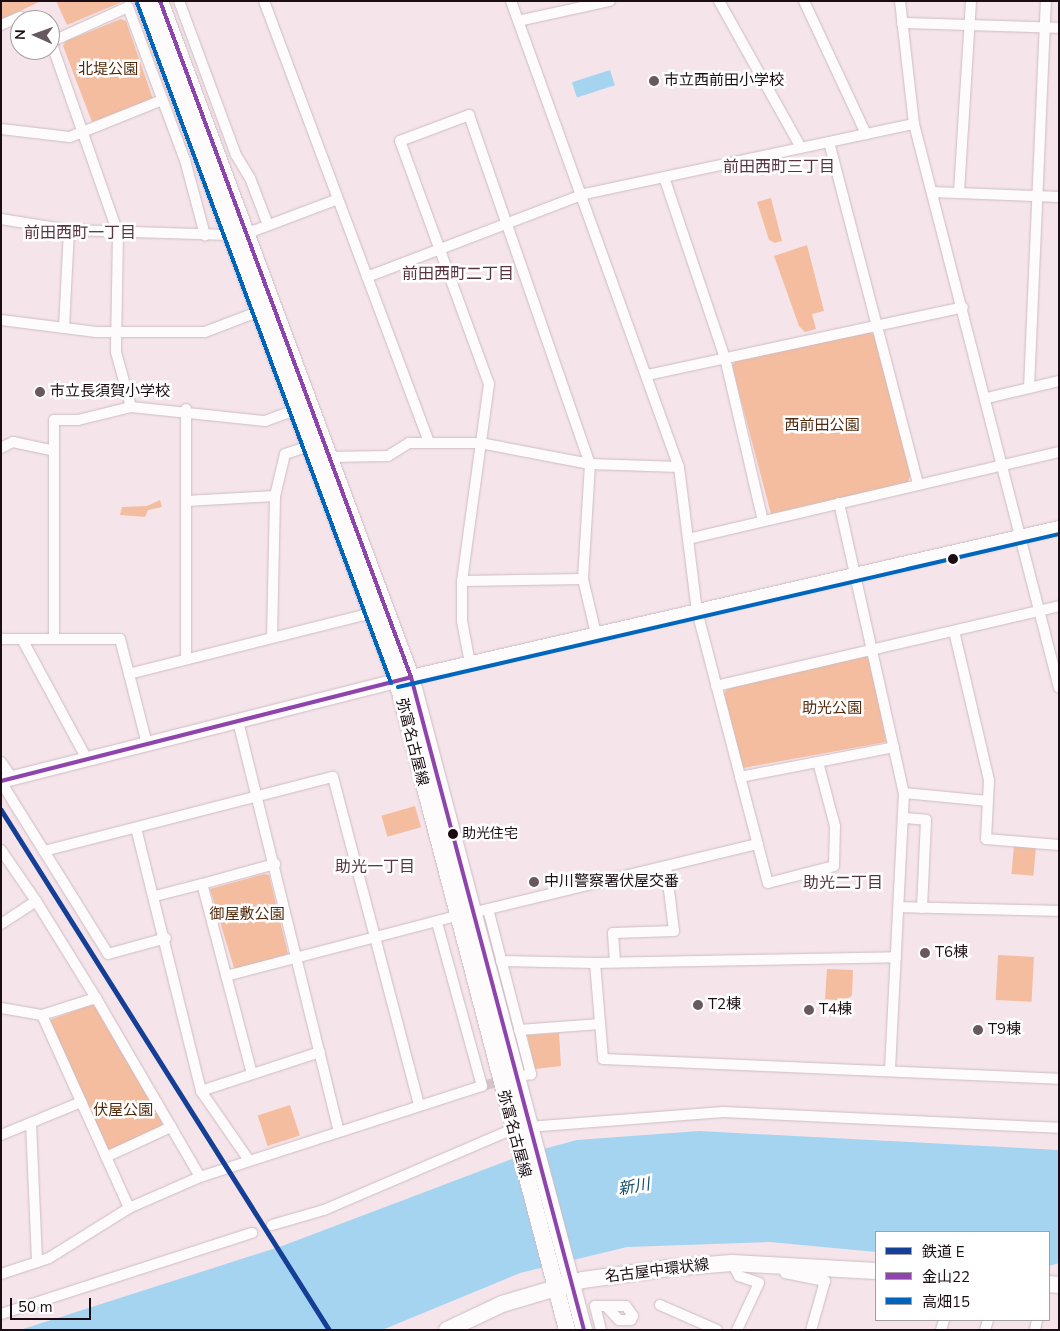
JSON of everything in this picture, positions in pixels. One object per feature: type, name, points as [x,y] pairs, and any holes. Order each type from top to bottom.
[{"type":"main road","name":"弥富名古屋線","points":[[143,1],[371,613],[404,679]]},
{"type":"main road","name":"弥富名古屋線","points":[[160,1],[248,233],[329,457],[404,679],[472,913],[520,1128],[561,1279],[568,1330]]},
{"type":"main road","name":"名古屋中環状線","points":[[447,1330],[561,1279],[669,1268],[732,1264],[875,1271]]},
{"type":"main road","name":"弥富名古屋線","points":[[561,1279],[584,1330]]},
{"type":"street","points":[[179,1],[236,155],[250,178],[268,225]]},
{"type":"street","points":[[264,1],[429,442]]},
{"type":"street","points":[[511,1],[584,194],[679,466],[696,611],[768,883],[834,866],[835,826],[818,762]]},
{"type":"street","points":[[518,21],[610,1]]},
{"type":"street","points":[[719,1],[801,148]]},
{"type":"street","points":[[804,1],[866,134]]},
{"type":"street","points":[[900,1],[914,124],[1004,464],[1059,688]]},
{"type":"street","points":[[959,192],[970,1]]},
{"type":"street","points":[[1029,388],[1046,1]]},
{"type":"street","points":[[60,37],[128,7],[162,100],[205,235]]},
{"type":"street","points":[[902,23],[1059,28]]},
{"type":"street","points":[[59,60],[118,233],[115,332],[131,406]]},
{"type":"street","points":[[1,129],[70,137],[162,100]]},
{"type":"street","points":[[470,663],[462,621],[462,581],[489,384],[400,141],[469,115],[509,223],[590,464],[583,579],[596,634]]},
{"type":"street","points":[[367,277],[584,194],[914,124]]},
{"type":"street","points":[[828,142],[918,484]]},
{"type":"street","points":[[664,177],[725,358],[763,521]]},
{"type":"street","points":[[932,192],[1059,197]]},
{"type":"street","points":[[248,233],[338,199]]},
{"type":"street","points":[[1,219],[69,230],[230,235]]},
{"type":"street","points":[[64,328],[69,230]]},
{"type":"street","points":[[647,375],[963,307]]},
{"type":"street","points":[[1,320],[115,332],[205,332],[260,312]]},
{"type":"street","points":[[987,398],[1059,381]]},
{"type":"street","points":[[54,639],[52,450],[54,420],[78,420],[131,406],[186,410],[265,421],[296,410]]},
{"type":"street","points":[[186,410],[186,659]]},
{"type":"street","points":[[1,448],[13,442],[52,450]]},
{"type":"street","points":[[329,457],[388,456],[410,443],[480,443],[590,464],[679,466]]},
{"type":"street","points":[[272,637],[275,496],[285,454],[310,446]]},
{"type":"street","points":[[688,539],[1059,452]]},
{"type":"street","points":[[186,501],[275,496]]},
{"type":"street","points":[[839,503],[874,649],[904,793],[905,818],[890,1070]]},
{"type":"street","points":[[5,780],[470,663],[1059,528]]},
{"type":"street","points":[[462,581],[583,579]]},
{"type":"street","points":[[716,686],[1059,606]]},
{"type":"street","points":[[129,674],[371,613]]},
{"type":"street","points":[[954,630],[989,780],[986,839],[1059,845]]},
{"type":"street","points":[[1,639],[120,639],[147,744]]},
{"type":"street","points":[[22,639],[87,759]]},
{"type":"street","points":[[238,721],[299,957],[338,1129]]},
{"type":"street","points":[[740,777],[894,747]]},
{"type":"street","points":[[1,762],[5,780],[44,851],[108,954],[166,938]]},
{"type":"street","points":[[44,851],[333,777],[419,1105]]},
{"type":"street","points":[[904,793],[988,801]]},
{"type":"street","points":[[905,818],[926,820],[922,908]]},
{"type":"street","points":[[136,828],[166,938],[201,1091],[248,1159]]},
{"type":"street","points":[[226,976],[472,913],[758,844]]},
{"type":"street","points":[[1,850],[96,998],[200,1177]]},
{"type":"street","points":[[155,896],[275,864]]},
{"type":"street","points":[[616,962],[613,933],[674,931],[666,866]]},
{"type":"street","points":[[202,884],[252,1074]]},
{"type":"street","points":[[1,924],[36,902]]},
{"type":"street","points":[[899,907],[1059,911]]},
{"type":"street","points":[[472,913],[501,961],[531,1074],[526,1075]]},
{"type":"street","points":[[1,1274],[37,1262],[129,1208],[200,1177],[338,1129],[484,1085],[437,923]]},
{"type":"street","points":[[501,961],[595,963],[896,957]]},
{"type":"street","points":[[595,963],[603,1058],[1059,1079]]},
{"type":"street","points":[[1,1008],[42,1015],[96,998]]},
{"type":"street","points":[[42,1015],[129,1208]]},
{"type":"street","points":[[519,1030],[600,1024]]},
{"type":"street","points":[[201,1091],[320,1052]]},
{"type":"street","points":[[1,1135],[81,1102]]},
{"type":"street","points":[[272,1225],[324,1210],[520,1128],[722,1112],[1059,1128]]},
{"type":"street","points":[[31,1123],[37,1262]]},
{"type":"street","points":[[106,1157],[171,1126]]},
{"type":"street","points":[[1,1314],[252,1233]]},
{"type":"street","points":[[732,1264],[739,1276],[759,1283],[737,1330]]},
{"type":"street","points":[[732,1264],[825,1281],[811,1330]]},
{"type":"street","points":[[660,1305],[717,1330]]},
{"type":"street","points":[[601,1330],[595,1306],[606,1306]]},
{"type":"green space","points":[[1,1],[41,1],[22,10],[10,10],[10,16],[1,20]]},
{"type":"green space","points":[[56,1],[124,1],[67,25]]},
{"type":"green space","name":"北堤公園","points":[[121,19],[126,21],[153,99],[92,122],[63,46],[66,41]]},
{"type":"green space","points":[[771,198],[782,241],[775,243],[769,240],[757,202]]},
{"type":"green space","points":[[807,245],[824,311],[812,314],[816,329],[805,332],[799,326],[774,256]]},
{"type":"green space","name":"西前田公園","points":[[870,332],[874,335],[911,474],[908,482],[771,514],[732,366],[736,360]]},
{"type":"green space","points":[[160,500],[162,507],[148,510],[145,517],[120,515],[122,507],[147,506]]},
{"type":"green space","name":"助光公園","points":[[865,656],[871,659],[886,742],[743,768],[724,694],[727,689]]},
{"type":"green space","points":[[415,806],[421,827],[387,837],[381,816]]},
{"type":"green space","points":[[1014,845],[1036,847],[1033,876],[1011,874]]},
{"type":"green space","name":"御屋敷公園","points":[[264,874],[269,875],[288,954],[235,971],[210,889]]},
{"type":"green space","points":[[998,955],[1034,957],[1032,1002],[996,1000]]},
{"type":"green space","points":[[827,969],[853,970],[852,995],[846,1001],[825,999]]},
{"type":"green space","name":"伏屋公園","points":[[95,1003],[162,1122],[161,1127],[113,1150],[108,1149],[50,1020]]},
{"type":"green space","points":[[559,1033],[561,1066],[535,1069],[527,1035]]},
{"type":"green space","points":[[290,1105],[300,1135],[268,1146],[258,1116]]},
{"type":"water","points":[[610,70],[615,85],[577,98],[572,82]]},
{"type":"water","name":"新川","points":[[699,1131],[1059,1150],[1059,1263],[1050,1266],[1050,1231],[875,1231],[875,1252],[770,1242],[627,1247],[520,1273],[382,1330],[20,1330],[282,1246],[525,1154],[577,1140]]},
{"type":"tunnel","points":[[486,1085],[506,1080]]},
{"type":"rail line","name":"E","points":[[1,810],[329,1330]]},
{"type":"transit line","name":"金山22","points":[[160,1],[411,677],[584,1330]]},
{"type":"transit line","name":"高畑15","points":[[137,3],[391,683]]},
{"type":"transit line","name":"高畑15","points":[[398,687],[1059,534]]},
{"type":"transit line","name":"金山22","points":[[1,781],[411,677]]},
{"type":"place","name":"市立西前田小学校","points":[[654,81]]},
{"type":"place","name":"市立長須賀小学校","points":[[40,392]]},
{"type":"place","name":"助光住宅","points":[[453,834]]},
{"type":"place","name":"中川警察署伏屋交番","points":[[534,882]]},
{"type":"place","name":"T6棟","points":[[925,953]]},
{"type":"place","name":"T2棟","points":[[698,1005]]},
{"type":"place","name":"T4棟","points":[[809,1010]]},
{"type":"place","name":"T9棟","points":[[978,1030]]},
{"type":"district","name":"前田西町三丁目","points":[[779,167]]},
{"type":"district","name":"前田西町一丁目","points":[[80,233]]},
{"type":"district","name":"前田西町二丁目","points":[[458,274]]},
{"type":"district","name":"助光一丁目","points":[[375,867]]},
{"type":"district","name":"助光二丁目","points":[[843,883]]}]
